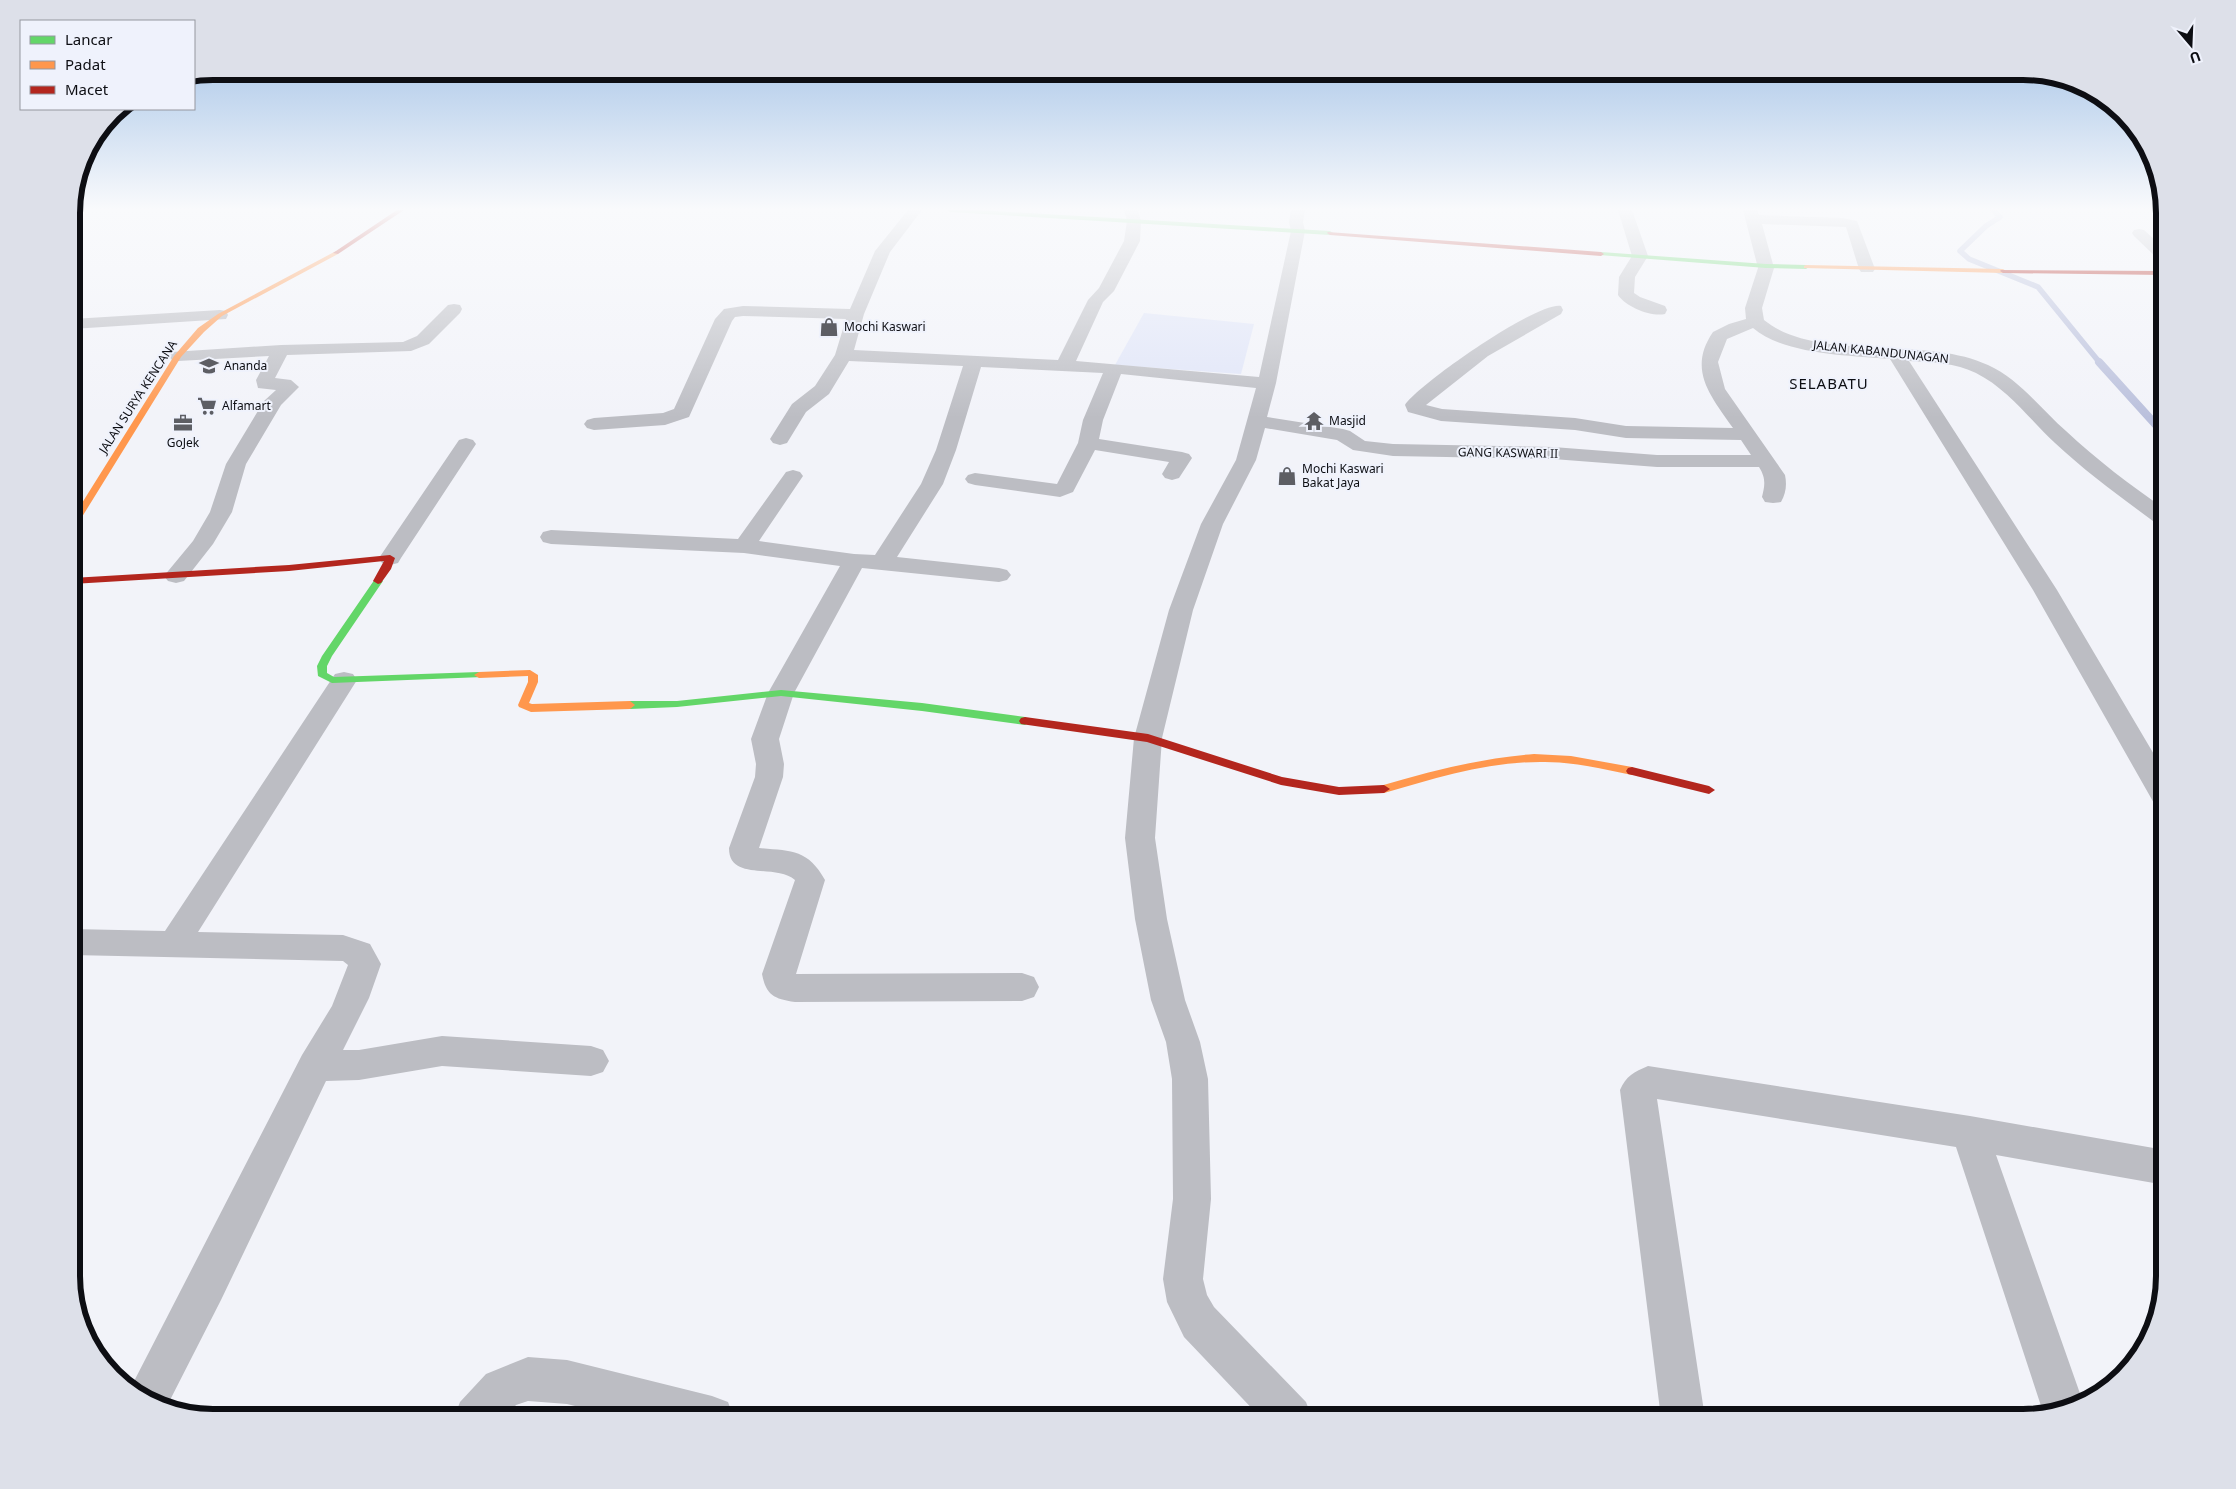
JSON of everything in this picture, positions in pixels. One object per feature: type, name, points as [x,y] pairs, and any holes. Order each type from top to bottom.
[{"type":"main road","name":"JALAN SURYA KENCANA","points":[[80,512],[178,356],[201,330],[220,314],[286,279]]},
{"type":"main road","points":[[80,581],[289,568],[390,558],[386,569],[322,666],[322,674],[332,680],[344,680],[530,673],[533,675],[533,682],[523,705],[531,708],[677,704],[781,693],[922,706],[1148,738],[1281,781],[1339,791],[1383,789],[1430,775],[1506,760],[1536,758],[1602,764],[1709,790]]},
{"type":"street","points":[[780,439],[799,408],[822,390],[844,355],[856,314],[871,279]]},
{"type":"street","points":[[1064,367],[1096,300],[1106,291],[1112,279]]},
{"type":"street","points":[[1282,1409],[1257,1380],[1199,1322],[1188,1302],[1183,1279],[1192,1199],[1190,1080],[1183,1042],[1168,1000],[1151,919],[1140,838],[1148,738],[1181,610],[1212,524],[1246,460],[1267,383],[1288,279]]},
{"type":"street","points":[[1627,279],[1626,295],[1634,301],[1660,310]]},
{"type":"street","points":[[1762,279],[1752,311],[1756,322],[1734,328],[1719,336],[1709,362],[1716,389],[1745,434],[1775,475],[1774,497]]},
{"type":"street","points":[[178,356],[281,350],[405,347],[423,340],[454,310]]},
{"type":"street","points":[[1555,310],[1508,334],[1464,363],[1414,405],[1415,408],[1441,415],[1575,424],[1626,432],[1745,434]]},
{"type":"street","points":[[594,424],[665,419],[682,413],[724,319],[730,313],[743,311],[856,314]]},
{"type":"street","points":[[80,323],[220,314]]},
{"type":"street","name":"JALAN KABANDUNAGAN","points":[[1756,322],[1773,333],[1830,349],[1944,358],[1986,370],[2000,379],[2058,436],[2110,479],[2156,512]]},
{"type":"street","points":[[176,576],[202,544],[222,512],[236,464],[254,432],[274,402],[290,387],[284,384],[266,384],[265,380],[281,350]]},
{"type":"street","points":[[1895,353],[2045,590],[2156,782]]},
{"type":"street","points":[[844,355],[1114,368],[1267,383]]},
{"type":"street","points":[[882,562],[932,484],[946,450],[973,362]]},
{"type":"street","points":[[975,479],[1060,491],[1066,488],[1088,443],[1093,420],[1114,368]]},
{"type":"street","name":"GANG KASWARI II","points":[[1257,421],[1344,435],[1360,446],[1393,450],[1553,453],[1656,461],[1764,461]]},
{"type":"street","points":[[1088,443],[1182,458]]},
{"type":"street","points":[[390,558],[466,444]]},
{"type":"street","points":[[744,546],[794,476]]},
{"type":"street","points":[[551,537],[744,546],[854,561],[882,562],[999,575]]},
{"type":"street","points":[[854,561],[781,693],[765,739],[770,764],[769,776],[743,852],[747,858],[793,863],[807,872],[810,880],[779,974],[781,984],[786,987],[795,988],[1022,987]]},
{"type":"street","points":[[174,945],[344,680]]},
{"type":"street","points":[[80,942],[344,948],[358,952],[365,964],[360,981],[315,1066],[188,1325],[151,1393]]},
{"type":"street","points":[[315,1066],[359,1065],[442,1051],[591,1061]]},
{"type":"street","points":[[1682,1409],[1638,1090],[1648,1082],[1666,1083],[1970,1133],[2156,1166]]},
{"type":"street","points":[[1970,1133],[2062,1403]]},
{"type":"street","points":[[484,1409],[501,1389],[528,1378],[566,1382],[676,1409]]},
{"type":"shaded area","points":[[1144,313],[1254,324],[1241,374],[1115,365]]},
{"type":"waterway","points":[[2019,279],[2038,287],[2100,363]]},
{"type":"waterway","points":[[2099,362],[2156,425]]},
{"type":"traffic: fast","points":[[378,581],[327,656],[322,666],[322,674],[332,680],[479,675]]},
{"type":"traffic: fast","points":[[630,705],[677,704],[781,693],[922,707],[1025,721]]},
{"type":"traffic: slow","points":[[80,512],[178,356],[201,330],[220,315],[286,279]]},
{"type":"traffic: slow","points":[[479,675],[530,673],[533,675],[533,682],[523,705],[531,708],[630,705]]},
{"type":"traffic: slow","points":[[1384,789],[1458,769],[1515,759],[1546,758],[1571,760],[1632,771]]},
{"type":"traffic: jam","points":[[80,581],[289,568],[390,558],[386,569],[378,581]]},
{"type":"traffic: jam","points":[[1025,721],[1148,738],[1281,781],[1339,791],[1384,789]]},
{"type":"traffic: jam","points":[[1632,771],[1709,790]]},
{"type":"place","name":"Mochi Kaswari","points":[[829,327]]},
{"type":"place","name":"Ananda","points":[[209,366]]},
{"type":"place","name":"Alfamart","points":[[207,406]]},
{"type":"place","name":"Masjid","points":[[1314,421]]},
{"type":"place","name":"GoJek","points":[[183,423]]},
{"type":"place","name":"Mochi Kaswari Bakat Jaya","points":[[1287,476]]},
{"type":"district","name":"SELABATU","points":[[1829,384]]}]
